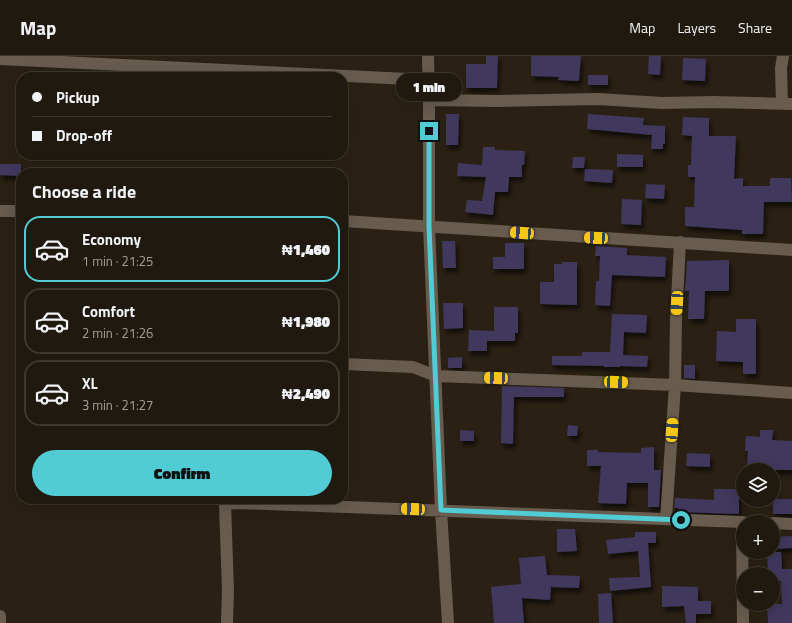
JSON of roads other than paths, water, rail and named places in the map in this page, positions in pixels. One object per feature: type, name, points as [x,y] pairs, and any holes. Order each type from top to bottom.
[{"type":"street","points":[[428,56],[430,100],[429,226],[441,510],[448,623]]},
{"type":"street","points":[[430,100],[497,101],[598,99],[662,103],[787,103],[781,68],[783,56]]},
{"type":"street","points":[[0,59],[265,72]]},
{"type":"street","points":[[348,76],[428,80]]},
{"type":"street","points":[[0,211],[16,211]]},
{"type":"street","points":[[348,221],[792,250]]},
{"type":"street","points":[[666,519],[675,385],[676,319],[680,242]]},
{"type":"street","points":[[348,364],[413,367],[436,376],[675,385],[792,392]]},
{"type":"street","points":[[224,504],[228,590],[227,623]]},
{"type":"street","points":[[268,504],[736,522]]},
{"type":"street","points":[[780,523],[792,524]]},
{"type":"street","points":[[742,559],[743,623]]},
{"type":"street","points":[[0,616],[0,623]]}]
